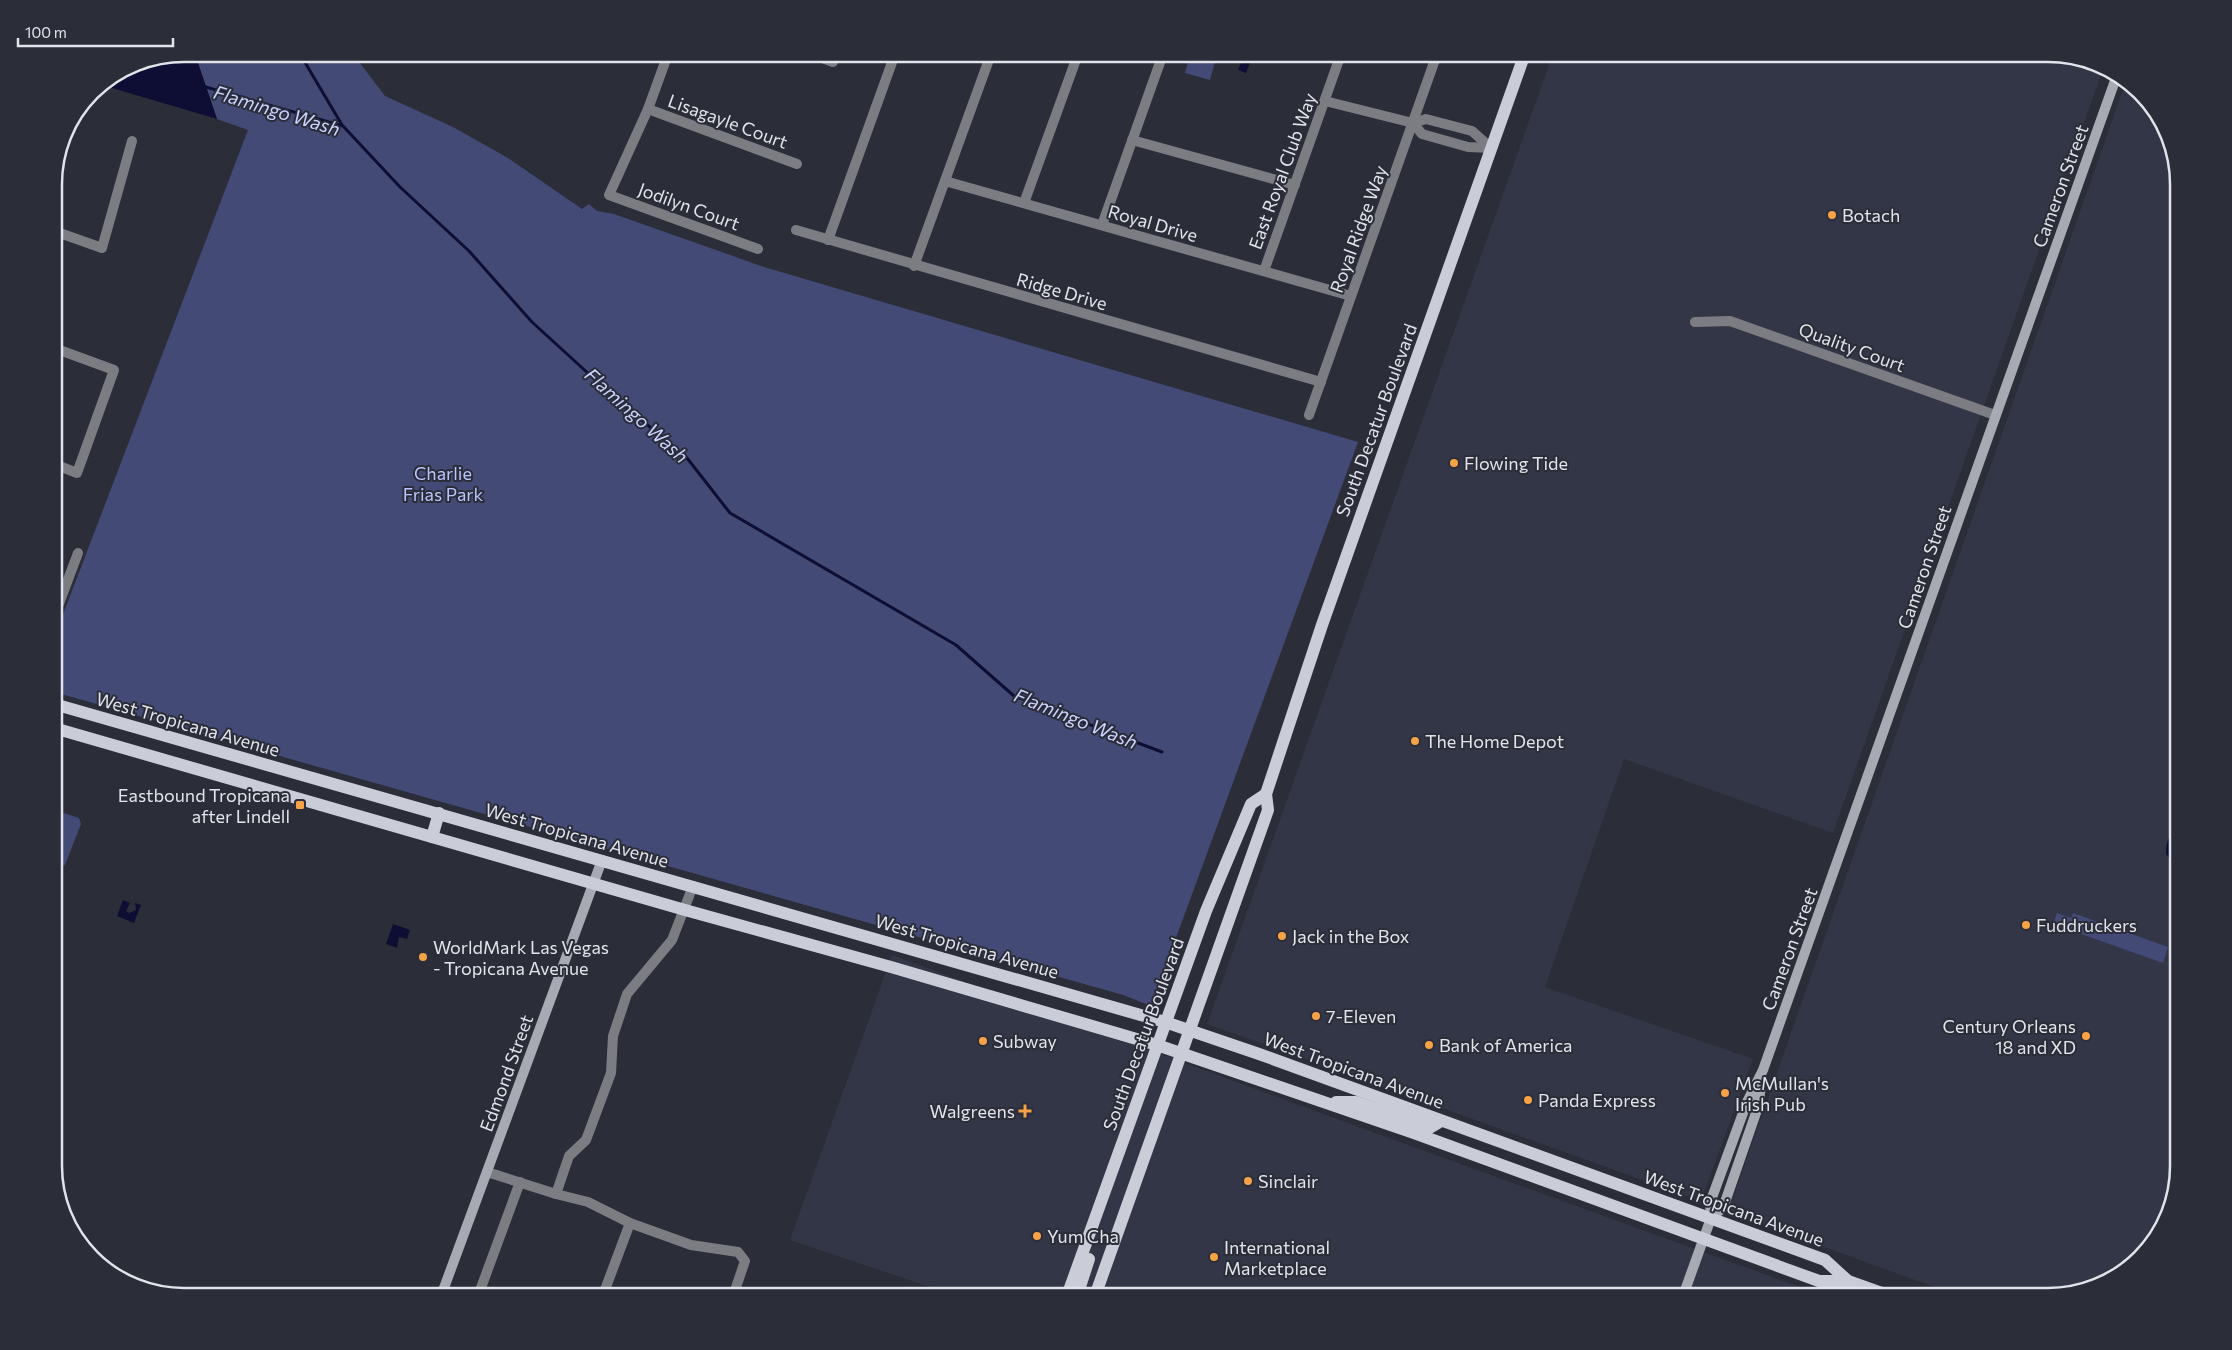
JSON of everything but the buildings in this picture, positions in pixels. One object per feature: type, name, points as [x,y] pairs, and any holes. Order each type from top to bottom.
[{"type":"main road","name":"South Decatur Boulevard","points":[[1099,1288],[1268,810],[1266,794],[1322,625],[1522,62]]},
{"type":"main road","name":"West Tropicana Avenue","points":[[63,707],[1191,1030],[1825,1260],[1848,1281]]},
{"type":"main road","name":"West Tropicana Avenue","points":[[63,731],[1157,1044],[1326,1102],[1819,1281],[1848,1281],[1868,1288]]},
{"type":"main road","points":[[219,776],[226,753]]},
{"type":"main road","points":[[238,781],[244,758]]},
{"type":"main road","name":"South Decatur Boulevard","points":[[1070,1288],[1206,911],[1251,804],[1266,794]]},
{"type":"main road","points":[[432,837],[439,813]]},
{"type":"main road","points":[[829,949],[836,927]]},
{"type":"main road","points":[[1326,1102],[1356,1102],[1431,1127],[1441,1121]]},
{"type":"main road","points":[[1080,1288],[1089,1258],[1088,1239]]},
{"type":"street","points":[[648,109],[665,62]]},
{"type":"street","points":[[828,240],[893,62]]},
{"type":"street","points":[[914,266],[988,62]]},
{"type":"street","points":[[1024,203],[1075,62]]},
{"type":"street","points":[[1102,225],[1161,62]]},
{"type":"street","name":"East Royal Club Way","points":[[1264,271],[1338,62]]},
{"type":"street","name":"Royal Ridge Way","points":[[1309,415],[1435,62]]},
{"type":"street","name":"Cameron Street","points":[[1686,1288],[1711,1218],[1710,1203],[1747,1102],[1763,1070],[2113,82]]},
{"type":"street","points":[[1325,101],[1413,124],[1422,134],[1468,147],[1491,148]]},
{"type":"street","name":"Lisagayle Court","points":[[648,109],[797,164]]},
{"type":"street","name":"Jodilyn Court","points":[[648,109],[609,195],[758,249]]},
{"type":"street","points":[[1413,124],[1426,119],[1472,131],[1491,148]]},
{"type":"street","points":[[1132,140],[1295,185]]},
{"type":"street","points":[[63,234],[102,248],[132,142]]},
{"type":"street","name":"Royal Drive","points":[[945,181],[1351,296]]},
{"type":"street","name":"Ridge Drive","points":[[796,230],[914,266],[1321,382]]},
{"type":"street","name":"Quality Court","points":[[1695,322],[1730,321],[1995,415]]},
{"type":"street","points":[[63,351],[114,370],[77,473],[63,468]]},
{"type":"street","points":[[63,593],[78,553]]},
{"type":"street","name":"Edmond Street","points":[[443,1288],[602,860]]},
{"type":"street","points":[[556,1194],[569,1156],[586,1140],[612,1073],[613,1036],[627,994],[672,940],[693,886]]},
{"type":"street","points":[[487,1172],[588,1202],[630,1223],[691,1245],[738,1252],[744,1261],[736,1288]]},
{"type":"street","points":[[481,1288],[520,1182]]},
{"type":"street","points":[[605,1288],[630,1223]]},
{"type":"shaded area","name":"Flamingo Wash","points":[[198,62],[217,119],[111,88],[124,79],[146,69],[169,64]]},
{"type":"shaded area","points":[[1238,62],[1250,62],[1246,73],[1238,70],[1241,63]]},
{"type":"shaded area","points":[[1550,62],[2047,62],[2079,67],[2101,75],[1833,833],[1624,759],[1545,987],[1753,1059],[1701,1201],[1207,1024]]},
{"type":"shaded area","points":[[2123,89],[2144,110],[2157,131],[2167,161],[2169,177],[2170,1165],[2165,1197],[2160,1212],[2144,1240],[2134,1252],[2122,1262],[2094,1278],[2079,1283],[2047,1288],[1937,1288],[1728,1212]]},
{"type":"shaded area","points":[[2170,837],[2170,858],[2166,854]]},
{"type":"shaded area","points":[[123,900],[130,903],[126,911],[129,913],[136,910],[135,903],[141,905],[134,923],[117,916]]},
{"type":"shaded area","points":[[393,924],[410,930],[407,939],[399,937],[397,948],[386,944]]},
{"type":"shaded area","points":[[892,955],[1803,1288],[933,1288],[790,1240]]},
{"type":"green space","name":"Charlie Frias Park","points":[[198,62],[359,62],[385,96],[453,127],[508,158],[582,209],[589,204],[597,211],[614,214],[764,267],[1358,442],[1151,1006],[1123,995],[63,695],[63,614],[248,130],[217,119]]},
{"type":"green space","points":[[1188,62],[1215,62],[1210,80],[1185,73]]},
{"type":"green space","points":[[63,814],[79,818],[81,824],[65,865],[63,866]]},
{"type":"green space","points":[[2057,913],[2071,918],[2073,913],[2168,947],[2163,963],[2053,924]]},
{"type":"waterway","points":[[305,62],[342,125]]},
{"type":"waterway","name":"Flamingo Wash","points":[[202,86],[343,126],[400,187],[469,251],[532,322],[614,397],[687,458],[730,513],[956,645],[1014,696],[1162,752]]},
{"type":"place","name":"Botach","points":[[1832,215]]},
{"type":"place","name":"Flowing Tide","points":[[1454,463]]},
{"type":"place","name":"The Home Depot","points":[[1415,741]]},
{"type":"place","name":"Eastbound Tropicana after Lindell","points":[[300,805]]},
{"type":"place","name":"Fuddruckers","points":[[2026,925]]},
{"type":"place","name":"Jack in the Box","points":[[1282,936]]},
{"type":"place","name":"WorldMark Las Vegas - Tropicana Avenue","points":[[423,957]]},
{"type":"place","name":"7-Eleven","points":[[1316,1016]]},
{"type":"place","name":"Century Orleans 18 and XD","points":[[2086,1036]]},
{"type":"place","name":"Subway","points":[[983,1041]]},
{"type":"place","name":"Bank of America","points":[[1429,1045]]},
{"type":"place","name":"McMullan's Irish Pub","points":[[1725,1093]]},
{"type":"place","name":"Panda Express","points":[[1528,1100]]},
{"type":"place","name":"Walgreens","points":[[1025,1111]]},
{"type":"place","name":"Sinclair","points":[[1248,1181]]},
{"type":"place","name":"Yum Cha","points":[[1037,1236]]},
{"type":"place","name":"International Marketplace","points":[[1214,1257]]}]
